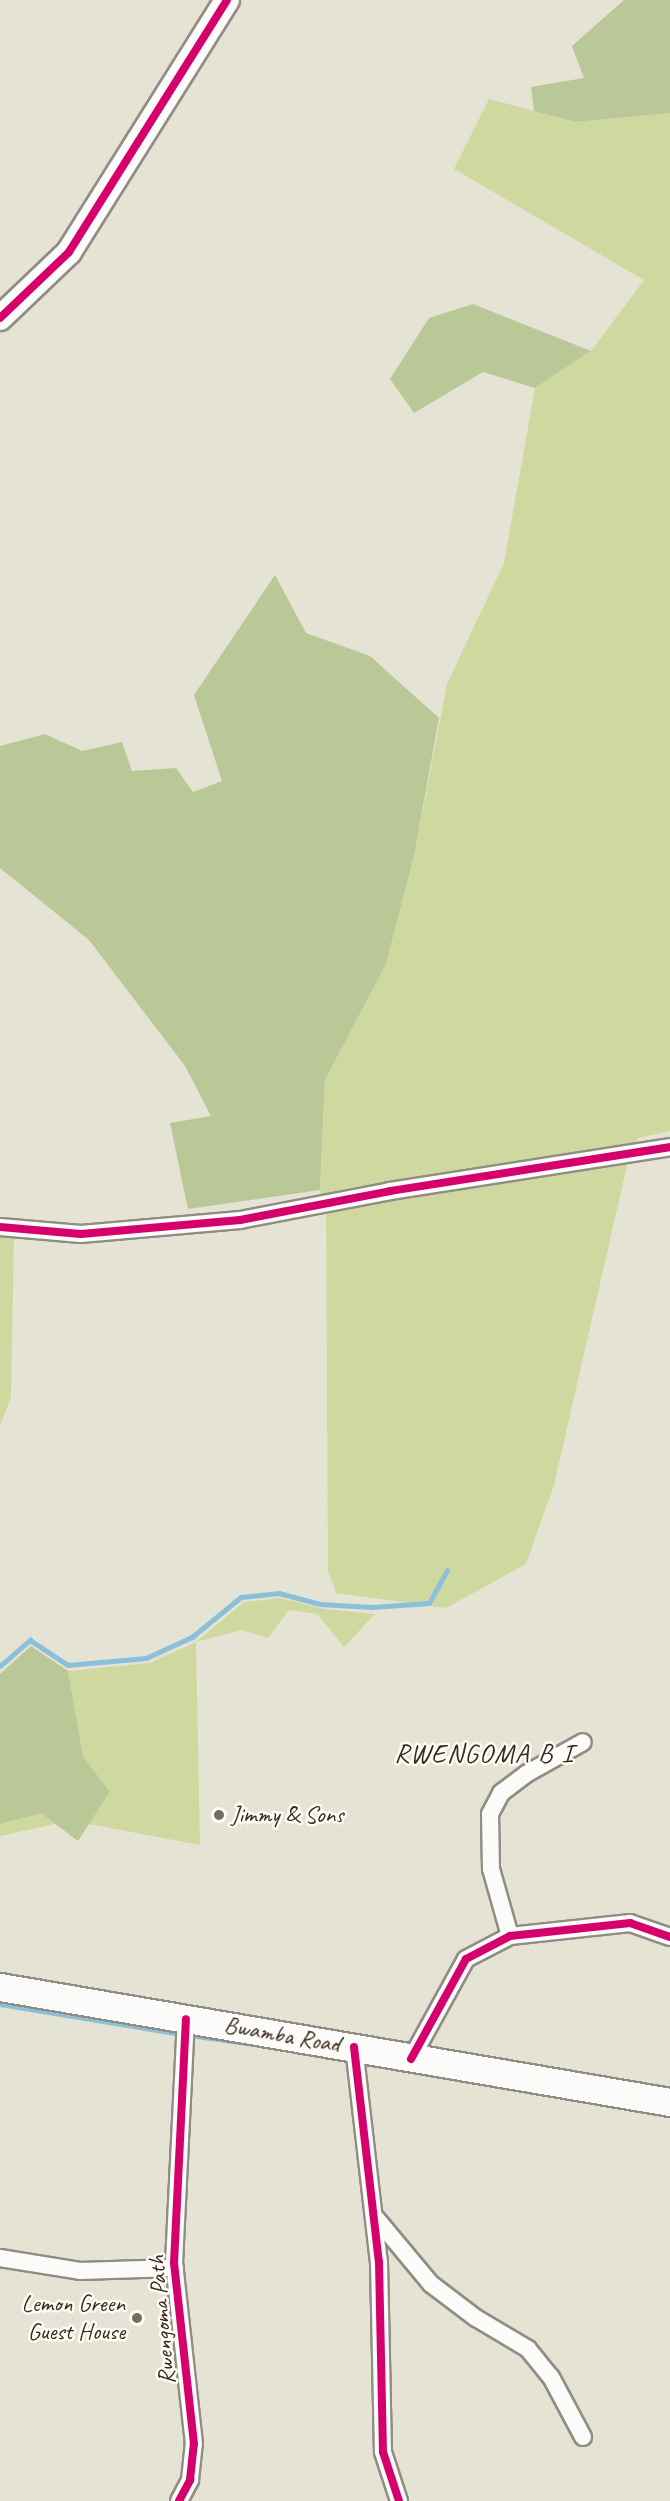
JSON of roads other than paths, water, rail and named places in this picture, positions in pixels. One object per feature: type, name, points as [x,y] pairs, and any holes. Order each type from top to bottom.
[{"type":"main road","name":"Bwamba Road","points":[[0,1987],[670,2102]]},
{"type":"street","points":[[0,318],[69,252],[227,0]]},
{"type":"street","points":[[0,1227],[81,1233],[240,1220],[390,1191],[670,1147]]},
{"type":"street","points":[[510,1936],[491,1869],[490,1814],[501,1793],[526,1774],[583,1742]]},
{"type":"street","points":[[411,2059],[466,1959],[510,1936],[630,1923],[670,1936]]},
{"type":"street","name":"Rwengoma Path","points":[[179,2501],[190,2480],[194,2444],[175,2268],[175,2197],[186,2019]]},
{"type":"street","points":[[354,2047],[375,2218],[380,2281],[383,2452],[399,2501]]},
{"type":"street","points":[[375,2218],[431,2284],[476,2318],[528,2349],[552,2378],[583,2437]]},
{"type":"street","points":[[0,2258],[80,2271],[175,2268]]},
{"type":"waterway","points":[[0,1666],[30,1640],[68,1665],[146,1658],[192,1637],[241,1597],[279,1593],[320,1604],[372,1607],[429,1603],[447,1571]]},
{"type":"waterway","points":[[0,2004],[181,2034]]},
{"type":"waterway","points":[[189,2035],[261,2045]]},
{"type":"place","name":"Jimmy & Sons","points":[[219,1815]]},
{"type":"place","name":"Lemon Green Guest House","points":[[137,2318]]},
{"type":"district","name":"RWENGOMA B I","points":[[484,1754]]}]
